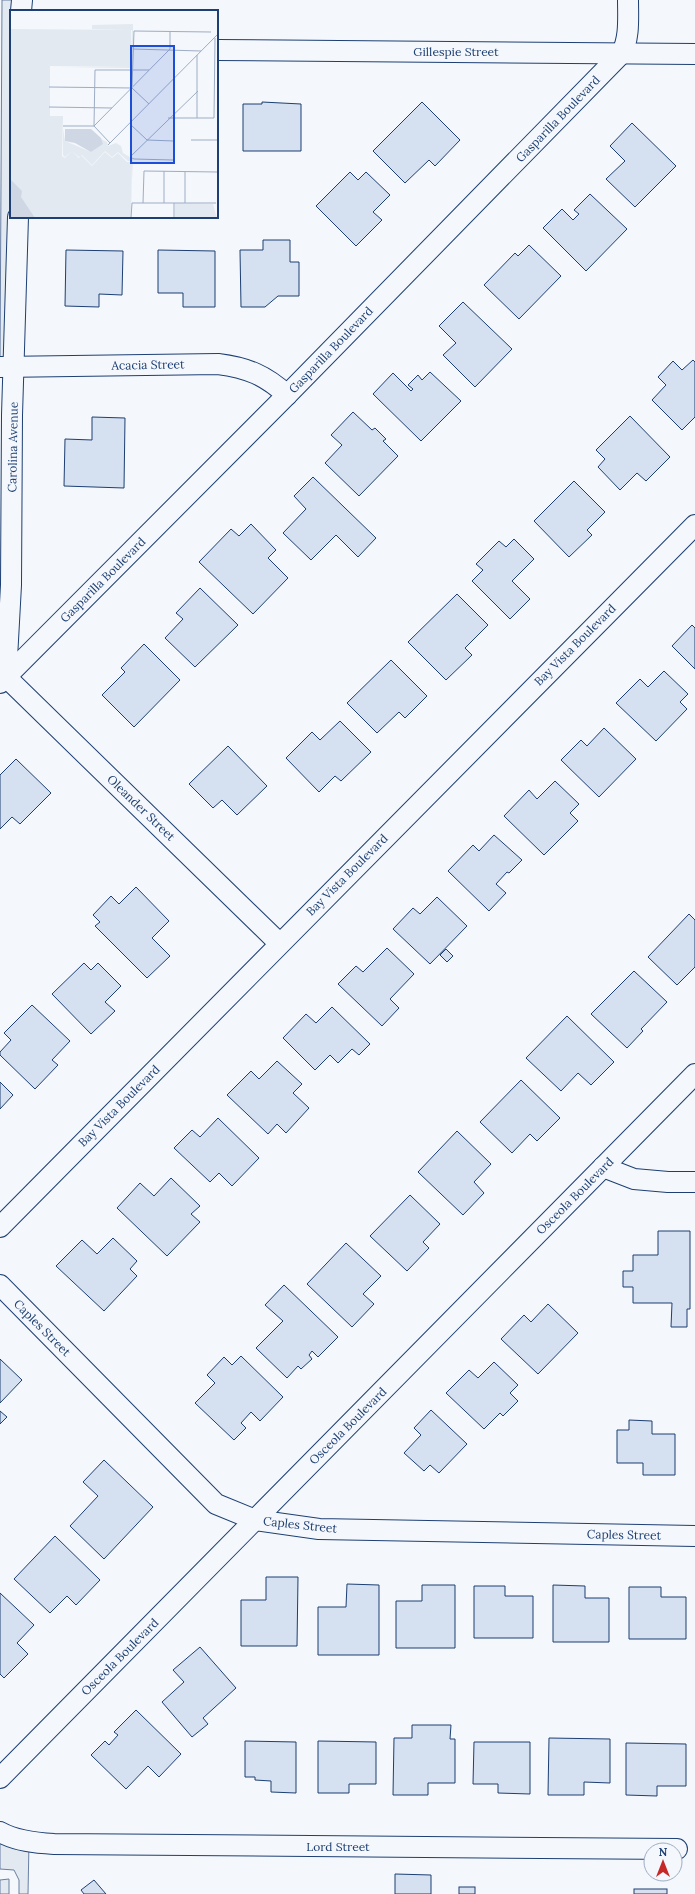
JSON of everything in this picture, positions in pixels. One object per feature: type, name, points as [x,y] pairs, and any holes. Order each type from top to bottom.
[{"type":"street","name":"Gasparilla Boulevard","points":[[2,679],[287,395],[621,54],[627,35],[628,0]]},
{"type":"street","name":"Gillespie Street","points":[[218,50],[695,54]]},
{"type":"street","name":"Carolina Avenue","points":[[2,679],[12,585],[7,367],[18,218]]},
{"type":"street","name":"Acacia Street","points":[[7,367],[218,364],[236,366],[257,373],[273,382],[287,395]]},
{"type":"street","name":"Bay Vista Boulevard","points":[[0,1227],[695,525]]},
{"type":"street","name":"Oleander Street","points":[[2,679],[280,943]]},
{"type":"street","name":"Osceola Boulevard","points":[[0,1778],[695,1074]]},
{"type":"street","points":[[603,1167],[634,1179],[668,1182],[695,1182]]},
{"type":"street","name":"Caples Street","points":[[0,1285],[216,1504],[255,1520],[320,1530],[695,1536]]},
{"type":"street","name":"Lord Street","points":[[0,1832],[13,1838],[36,1843],[54,1844],[643,1849]]},
{"type":"shaded area","points":[[2,0],[26,0],[26,10],[10,10],[10,218],[23,364],[0,364]]},
{"type":"shaded area","points":[[0,1829],[29,1842],[28,1894],[19,1894],[19,1880],[14,1870],[0,1869]]},
{"type":"shaded area","points":[[9,1879],[9,1894],[0,1894],[0,1880]]},
{"type":"building","points":[[262,102],[301,104],[301,151],[243,151],[243,104],[262,104]]},
{"type":"building","points":[[422,102],[460,140],[435,166],[429,160],[405,183],[373,151]]},
{"type":"building","points":[[632,123],[676,166],[635,207],[606,179],[625,161],[610,146]]},
{"type":"building","points":[[350,172],[358,180],[366,172],[390,195],[373,212],[382,220],[356,246],[316,206]]},
{"type":"building","points":[[590,194],[627,229],[586,271],[543,228],[562,209],[573,220],[579,214],[574,210]]},
{"type":"building","points":[[263,240],[290,240],[290,262],[299,262],[299,296],[278,296],[265,307],[241,307],[240,250],[263,250]]},
{"type":"building","points":[[529,245],[561,276],[519,319],[484,285],[515,253],[518,256]]},
{"type":"building","points":[[66,250],[123,251],[122,295],[99,294],[99,307],[65,306]]},
{"type":"building","points":[[158,250],[215,251],[215,307],[183,307],[183,293],[158,293]]},
{"type":"building","points":[[463,302],[512,349],[475,387],[443,355],[456,343],[439,326]]},
{"type":"building","points":[[693,360],[695,362],[695,417],[682,430],[652,400],[666,385],[658,377],[673,361],[682,370]]},
{"type":"building","points":[[430,372],[461,401],[421,441],[373,394],[393,373],[411,391],[413,389],[408,385],[418,375],[422,380]]},
{"type":"building","points":[[353,412],[372,430],[375,428],[386,439],[383,441],[398,456],[359,496],[325,463],[342,445],[331,435]]},
{"type":"building","points":[[630,416],[670,457],[646,481],[637,473],[620,490],[598,467],[605,459],[596,450]]},
{"type":"building","points":[[92,417],[125,418],[124,488],[64,486],[65,439],[92,440]]},
{"type":"building","points":[[313,477],[376,538],[358,557],[336,535],[311,560],[283,533],[306,509],[294,496]]},
{"type":"building","points":[[574,481],[605,512],[587,530],[592,535],[569,557],[534,521]]},
{"type":"building","points":[[251,524],[276,550],[268,558],[288,578],[253,614],[199,562],[231,529],[239,536]]},
{"type":"building","points":[[514,539],[534,559],[512,581],[530,599],[510,619],[472,581],[483,570],[476,564],[499,541],[506,547]]},
{"type":"building","points":[[200,588],[238,625],[195,667],[165,638],[183,619],[176,613]]},
{"type":"building","points":[[457,594],[488,625],[465,648],[472,655],[446,680],[408,642]]},
{"type":"building","points":[[692,625],[695,628],[695,669],[672,646]]},
{"type":"building","points":[[144,644],[180,680],[134,727],[102,695],[125,672],[121,668]]},
{"type":"building","points":[[391,660],[427,696],[405,718],[399,712],[377,733],[347,703]]},
{"type":"building","points":[[664,671],[688,694],[680,702],[687,709],[656,741],[616,703],[640,679],[648,687]]},
{"type":"building","points":[[340,721],[371,752],[341,781],[335,776],[319,792],[286,758],[312,732],[320,740]]},
{"type":"building","points":[[604,728],[636,759],[599,797],[561,760],[581,740],[587,746]]},
{"type":"building","points":[[228,746],[267,786],[237,815],[222,800],[213,808],[189,784]]},
{"type":"building","points":[[16,759],[51,793],[20,824],[12,817],[0,829],[0,775]]},
{"type":"building","points":[[555,781],[579,804],[570,813],[578,821],[544,855],[504,816],[529,790],[537,799]]},
{"type":"building","points":[[494,835],[522,860],[509,873],[507,872],[496,884],[506,893],[489,911],[448,871],[473,845],[479,851]]},
{"type":"building","points":[[136,887],[169,921],[152,938],[170,956],[147,978],[95,926],[100,922],[93,915],[111,896],[119,904]]},
{"type":"building","points":[[437,897],[467,926],[430,964],[393,929],[413,908],[420,914]]},
{"type":"building","points":[[689,914],[695,920],[695,967],[677,985],[648,957]]},
{"type":"building","points":[[387,948],[414,974],[390,999],[399,1008],[382,1026],[338,984],[356,966],[363,972]]},
{"type":"building","points":[[446,949],[453,956],[447,962],[440,955]]},
{"type":"building","points":[[84,963],[91,970],[98,963],[121,986],[105,1002],[115,1011],[91,1034],[52,994]]},
{"type":"building","points":[[634,971],[667,1002],[641,1029],[643,1031],[627,1048],[591,1014]]},
{"type":"building","points":[[32,1005],[70,1041],[52,1060],[58,1065],[35,1089],[0,1055],[0,1052],[11,1040],[4,1033]]},
{"type":"building","points":[[332,1007],[370,1044],[359,1055],[352,1049],[338,1063],[330,1055],[315,1070],[283,1038],[306,1014],[316,1023]]},
{"type":"building","points":[[567,1016],[614,1062],[591,1085],[578,1073],[561,1091],[526,1058]]},
{"type":"building","points":[[277,1061],[302,1084],[293,1093],[309,1108],[286,1133],[277,1124],[268,1134],[227,1095],[251,1071],[259,1079]]},
{"type":"building","points":[[521,1080],[560,1118],[537,1141],[530,1134],[512,1153],[480,1122]]},
{"type":"building","points":[[0,1082],[13,1095],[0,1109]]},
{"type":"building","points":[[218,1118],[259,1158],[232,1186],[219,1173],[210,1182],[174,1148],[192,1130],[200,1137]]},
{"type":"building","points":[[457,1131],[491,1164],[474,1182],[484,1193],[463,1215],[418,1172]]},
{"type":"building","points":[[171,1178],[200,1206],[191,1214],[200,1222],[167,1256],[117,1208],[140,1183],[154,1196]]},
{"type":"building","points":[[410,1195],[440,1224],[423,1242],[429,1248],[407,1271],[370,1236]]},
{"type":"building","points":[[658,1231],[690,1231],[690,1309],[687,1309],[687,1327],[671,1327],[672,1303],[633,1303],[633,1287],[623,1287],[623,1271],[633,1271],[633,1255],[658,1255]]},
{"type":"building","points":[[113,1238],[137,1261],[130,1269],[137,1276],[104,1311],[56,1266],[82,1240],[97,1254]]},
{"type":"building","points":[[346,1243],[381,1276],[363,1294],[374,1304],[352,1327],[307,1284]]},
{"type":"building","points":[[284,1285],[338,1337],[318,1357],[312,1351],[309,1355],[312,1359],[301,1369],[298,1366],[287,1378],[256,1348],[283,1321],[265,1305]]},
{"type":"building","points":[[548,1304],[578,1333],[538,1374],[501,1339],[524,1315],[531,1322]]},
{"type":"building","points":[[241,1356],[283,1397],[260,1421],[251,1412],[241,1423],[246,1428],[234,1440],[195,1403],[215,1383],[207,1375],[224,1357],[232,1365]]},
{"type":"building","points":[[0,1359],[22,1380],[0,1403]]},
{"type":"building","points":[[494,1362],[518,1385],[510,1393],[518,1401],[503,1416],[500,1413],[484,1429],[446,1393],[469,1370],[478,1378]]},
{"type":"building","points":[[431,1410],[467,1444],[439,1473],[430,1465],[424,1471],[404,1453],[421,1435],[414,1428]]},
{"type":"building","points":[[0,1411],[7,1417],[0,1424]]},
{"type":"building","points":[[629,1420],[652,1421],[652,1434],[675,1434],[675,1475],[643,1475],[643,1463],[617,1463],[617,1430],[629,1430]]},
{"type":"building","points":[[104,1460],[153,1507],[104,1559],[70,1526],[98,1496],[83,1482]]},
{"type":"building","points":[[55,1536],[100,1580],[76,1605],[67,1596],[50,1613],[14,1579]]},
{"type":"building","points":[[266,1577],[298,1577],[297,1646],[241,1646],[241,1600],[266,1600]]},
{"type":"building","points":[[347,1584],[379,1585],[379,1655],[318,1655],[318,1607],[346,1607]]},
{"type":"building","points":[[422,1585],[455,1585],[455,1648],[396,1648],[396,1601],[422,1601]]},
{"type":"building","points":[[553,1585],[585,1586],[585,1598],[609,1598],[609,1642],[553,1642]]},
{"type":"building","points":[[474,1586],[505,1586],[505,1596],[533,1596],[533,1638],[474,1638]]},
{"type":"building","points":[[629,1587],[661,1587],[661,1597],[686,1597],[686,1639],[629,1639]]},
{"type":"building","points":[[0,1593],[34,1625],[17,1643],[28,1654],[4,1678],[0,1674]]},
{"type":"building","points":[[200,1647],[236,1688],[203,1718],[208,1724],[192,1737],[162,1702],[184,1682],[173,1670]]},
{"type":"building","points":[[136,1710],[181,1754],[159,1777],[148,1766],[126,1789],[91,1755],[105,1741],[109,1745],[118,1735],[114,1732]]},
{"type":"building","points":[[412,1725],[451,1725],[450,1739],[455,1739],[455,1783],[428,1783],[428,1795],[393,1795],[394,1738],[412,1738]]},
{"type":"building","points":[[549,1738],[610,1739],[610,1783],[584,1782],[584,1795],[548,1795]]},
{"type":"building","points":[[245,1741],[296,1742],[296,1793],[271,1792],[271,1781],[255,1780],[255,1777],[245,1777]]},
{"type":"building","points":[[318,1741],[376,1742],[376,1784],[349,1784],[349,1793],[318,1793]]},
{"type":"building","points":[[474,1742],[530,1742],[530,1794],[498,1793],[498,1784],[473,1784]]},
{"type":"building","points":[[626,1743],[686,1744],[686,1786],[657,1786],[657,1796],[626,1795]]},
{"type":"building","points":[[395,1874],[431,1875],[431,1894],[395,1894]]},
{"type":"building","points":[[94,1880],[106,1894],[84,1894],[81,1890]]},
{"type":"building","points":[[459,1887],[475,1887],[475,1894],[459,1894]]},
{"type":"building","points":[[634,1889],[667,1889],[667,1894],[634,1894]]}]
